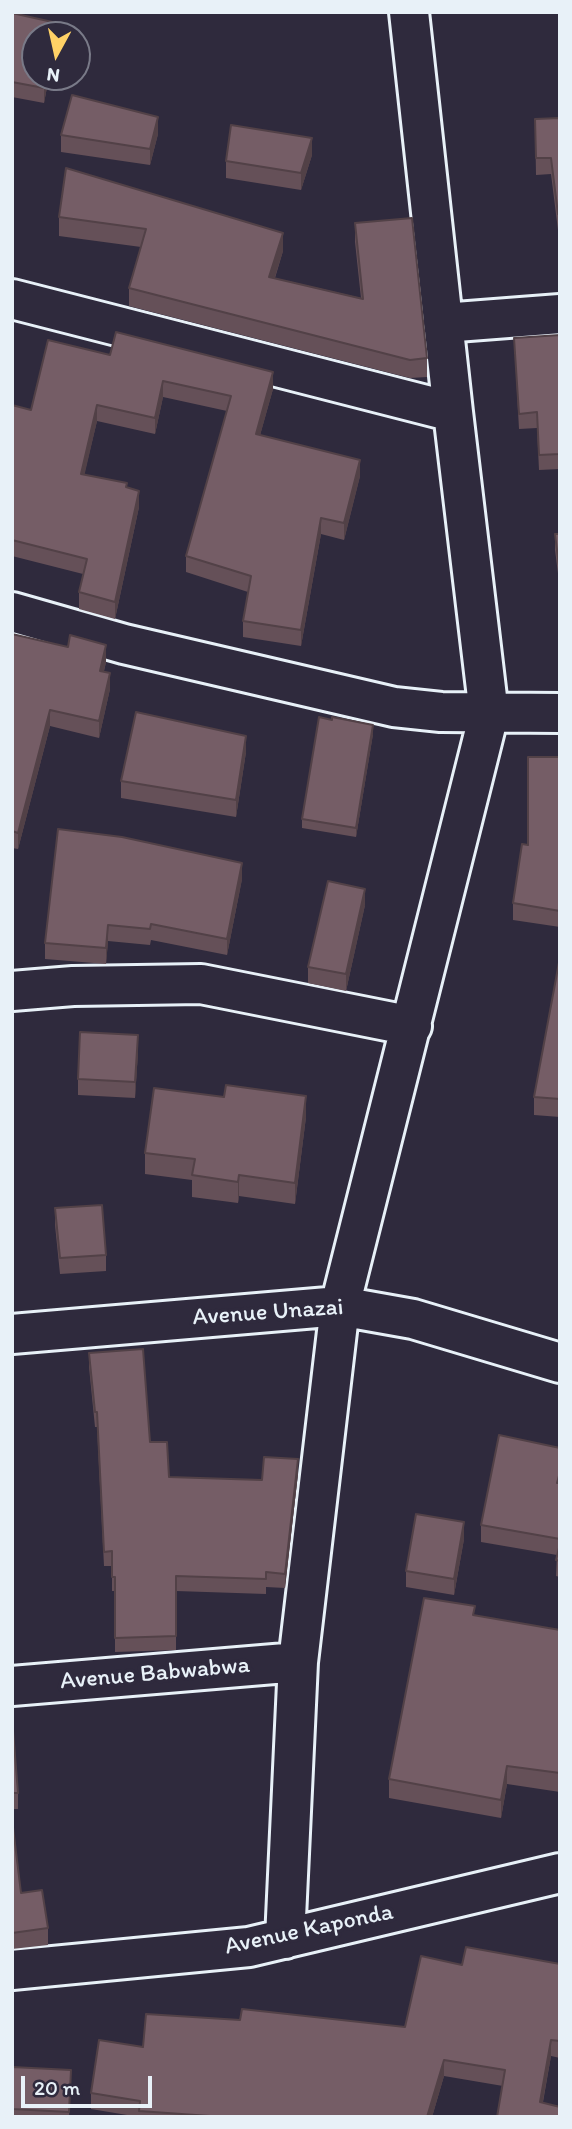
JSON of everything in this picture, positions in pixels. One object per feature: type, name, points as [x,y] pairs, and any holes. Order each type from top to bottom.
[{"type":"street","points":[[285,1939],[298,1662],[340,1306],[489,714],[409,12]]},
{"type":"street","points":[[12,299],[453,412]]},
{"type":"street","points":[[443,323],[560,314]]},
{"type":"street","points":[[12,612],[124,644],[394,707],[489,714],[560,713]]},
{"type":"street","points":[[12,991],[72,986],[201,984],[412,1026]]},
{"type":"street","name":"Avenue Unazai","points":[[12,1334],[340,1306],[413,1319],[560,1363]]},
{"type":"street","name":"Avenue Babwabwa","points":[[12,1686],[298,1662]]},
{"type":"street","name":"Avenue Kaponda","points":[[12,1970],[249,1947],[560,1873]]},
{"type":"building","points":[[12,13],[48,21],[21,21],[21,84],[12,82]]},
{"type":"building","points":[[72,95],[158,117],[150,149],[61,135]]},
{"type":"building","points":[[560,118],[558,214],[551,158],[536,158],[535,119]]},
{"type":"building","points":[[231,125],[312,138],[301,173],[226,161]]},
{"type":"building","points":[[66,168],[283,233],[269,277],[363,299],[355,223],[412,218],[427,358],[410,360],[129,288],[146,229],[59,217]]},
{"type":"building","points":[[116,332],[273,372],[256,434],[360,460],[344,523],[321,518],[301,630],[243,621],[251,576],[186,556],[231,396],[163,381],[155,418],[97,405],[81,474],[127,483],[126,487],[139,491],[115,602],[79,592],[87,559],[12,540],[12,405],[31,410],[48,340],[110,355]]},
{"type":"building","points":[[560,335],[560,454],[539,455],[537,412],[519,414],[514,338]]},
{"type":"building","points":[[555,534],[560,534],[560,574]]},
{"type":"building","points":[[12,634],[68,647],[70,635],[106,645],[100,671],[110,673],[99,721],[50,710],[18,833],[12,831]]},
{"type":"building","points":[[136,712],[246,736],[236,800],[121,781]]},
{"type":"building","points":[[319,717],[373,725],[356,828],[302,819]]},
{"type":"building","points":[[528,757],[560,757],[560,911],[513,903],[522,844],[528,845]]},
{"type":"building","points":[[58,829],[122,837],[242,863],[227,939],[151,924],[150,929],[108,925],[106,948],[45,943]]},
{"type":"building","points":[[328,881],[365,889],[346,974],[308,967]]},
{"type":"building","points":[[560,957],[560,1099],[534,1097]]},
{"type":"building","points":[[80,1032],[138,1035],[135,1082],[78,1079]]},
{"type":"building","points":[[226,1085],[306,1096],[295,1183],[239,1175],[238,1182],[192,1175],[195,1159],[145,1153],[154,1088],[224,1097]]},
{"type":"building","points":[[102,1205],[106,1255],[60,1258],[55,1208]]},
{"type":"building","points":[[143,1349],[150,1442],[167,1442],[169,1477],[262,1480],[264,1457],[298,1459],[285,1574],[266,1572],[266,1579],[176,1576],[176,1636],[115,1638],[115,1577],[112,1577],[112,1551],[104,1552],[97,1412],[89,1353]]},
{"type":"building","points":[[499,1435],[560,1448],[557,1483],[560,1483],[560,1539],[481,1525]]},
{"type":"building","points":[[416,1514],[464,1522],[454,1579],[406,1571]]},
{"type":"building","points":[[560,1544],[560,1561],[556,1560]]},
{"type":"building","points":[[424,1598],[475,1606],[473,1615],[560,1630],[560,1773],[507,1766],[501,1800],[389,1779]]},
{"type":"building","points":[[12,1718],[18,1793],[12,1793]]},
{"type":"building","points":[[12,1819],[21,1893],[42,1890],[48,1928],[12,1933]]},
{"type":"building","points":[[466,1947],[560,1964],[560,2041],[551,2040],[540,2102],[560,2107],[560,2117],[497,2117],[505,2070],[444,2060],[427,2117],[224,2117],[139,2111],[140,2101],[91,2093],[99,2040],[143,2047],[146,2014],[240,2020],[242,2009],[405,2027],[421,1956],[462,1965]]},
{"type":"building","points":[[12,2067],[71,2070],[69,2112],[12,2109]]}]
